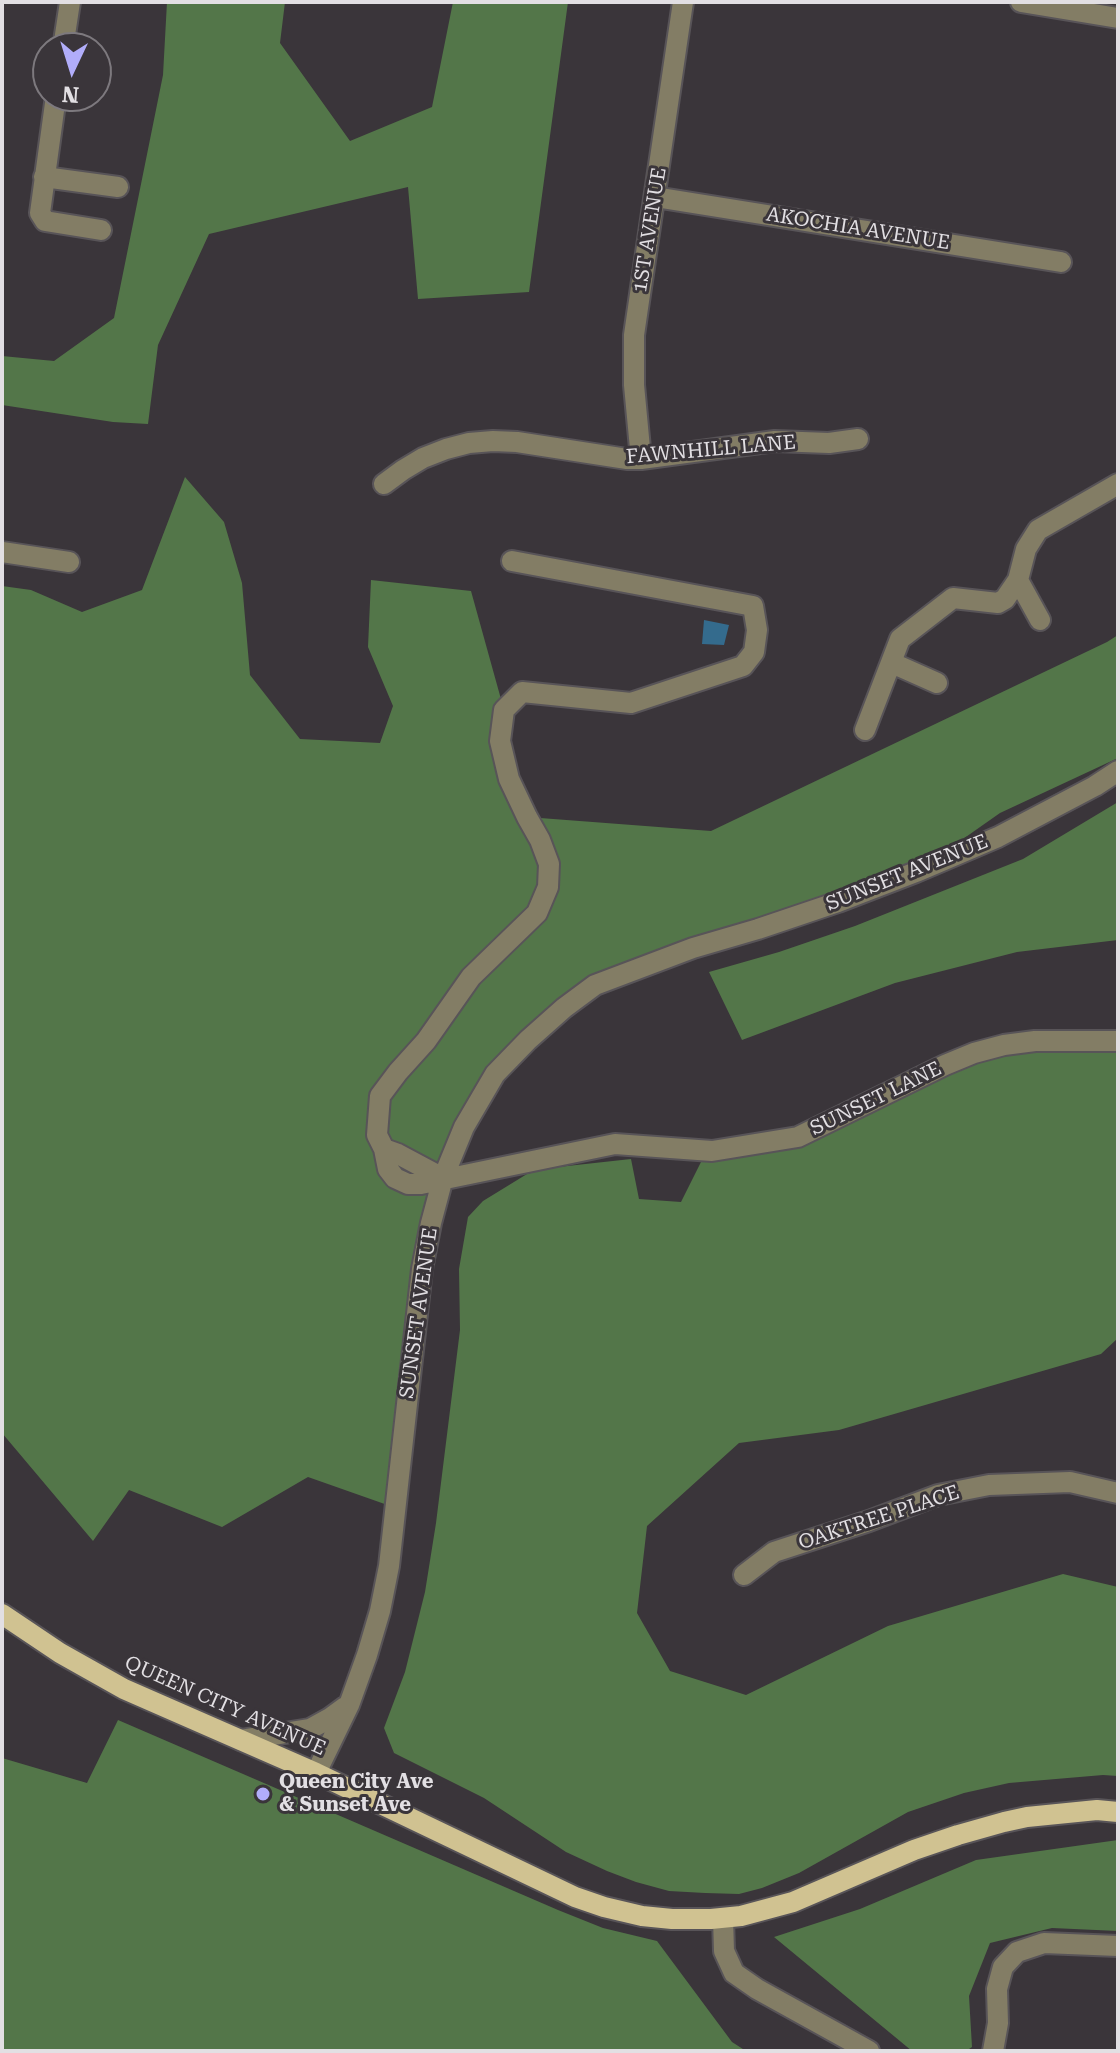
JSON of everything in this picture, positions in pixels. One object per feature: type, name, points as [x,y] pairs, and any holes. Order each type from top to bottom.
[{"type":"main road","name":"QUEEN CITY AVENUE","points":[[2,1614],[60,1653],[124,1689],[316,1773],[575,1897],[642,1916],[672,1919],[741,1916],[793,1902],[914,1850],[1004,1822],[1097,1810],[1118,1812]]},
{"type":"street","points":[[65,32],[70,2]]},
{"type":"street","name":"1ST AVENUE","points":[[641,459],[633,366],[634,335],[683,2]]},
{"type":"street","points":[[1021,2],[1118,18]]},
{"type":"street","points":[[54,112],[39,211],[43,220],[101,230]]},
{"type":"street","points":[[44,177],[118,187]]},
{"type":"street","name":"AKOCHIA AVENUE","points":[[655,197],[1061,262]]},
{"type":"street","name":"FAWNHILL LANE","points":[[384,484],[423,458],[469,443],[517,442],[641,459],[775,441],[829,443],[858,439]]},
{"type":"street","points":[[865,730],[900,639],[953,598],[998,603],[1005,599],[1018,580],[1026,549],[1038,530],[1118,484]]},
{"type":"street","points":[[2,552],[69,562]]},
{"type":"street","points":[[443,1178],[384,1149],[377,1135],[380,1096],[426,1041],[471,977],[537,913],[548,887],[549,864],[545,852],[509,779],[500,741],[504,710],[522,692],[631,703],[743,666],[754,652],[757,630],[753,606],[512,561]]},
{"type":"street","points":[[1018,580],[1040,620]]},
{"type":"street","points":[[892,663],[937,683]]},
{"type":"street","name":"SUNSET AVENUE","points":[[316,1773],[349,1705],[380,1611],[389,1566],[422,1269],[431,1223],[443,1178],[464,1127],[495,1074],[528,1040],[595,985],[916,872],[998,837],[1118,771]]},
{"type":"street","name":"SUNSET LANE","points":[[443,1178],[615,1144],[712,1151],[798,1137],[974,1053],[1035,1041],[1118,1041]]},
{"type":"street","name":"OAKTREE PLACE","points":[[744,1575],[774,1552],[938,1495],[989,1485],[1070,1482],[1118,1493]]},
{"type":"street","points":[[241,1740],[310,1729],[349,1705]]},
{"type":"street","points":[[723,1918],[724,1951],[734,1973],[869,2051]]},
{"type":"street","points":[[993,2051],[998,2023],[997,1989],[1003,1967],[1017,1952],[1044,1943],[1118,1946]]},
{"type":"green space","points":[[167,2],[285,2],[280,43],[350,141],[432,107],[453,2],[568,2],[529,292],[418,299],[408,187],[209,234],[158,345],[148,424],[113,422],[2,405],[2,356],[54,361],[114,318],[163,75]]},
{"type":"green space","points":[[185,477],[224,522],[242,583],[250,675],[300,739],[380,743],[393,706],[368,647],[371,580],[471,591],[504,710],[500,741],[527,817],[711,831],[1118,635],[1118,758],[1000,813],[916,872],[595,984],[495,1074],[443,1178],[396,1508],[308,1477],[222,1527],[129,1490],[93,1541],[2,1433],[2,586],[31,590],[82,612],[142,590]]},
{"type":"green space","points":[[1118,802],[1118,940],[1017,952],[895,983],[742,1040],[709,972],[855,926],[1023,859]]},
{"type":"green space","points":[[1118,1041],[1118,1338],[1101,1354],[839,1430],[739,1443],[647,1526],[637,1613],[670,1671],[746,1695],[888,1626],[1063,1574],[1118,1587],[1118,1776],[1009,1783],[964,1793],[908,1812],[799,1873],[762,1888],[739,1894],[705,1893],[669,1891],[607,1871],[566,1852],[484,1798],[394,1753],[384,1728],[405,1672],[425,1592],[460,1330],[459,1269],[468,1217],[483,1201],[527,1174],[549,1168],[631,1159],[639,1199],[681,1202],[702,1160],[798,1137],[974,1053]]},
{"type":"green space","points":[[118,1720],[558,1910],[603,1928],[657,1941],[732,2042],[746,2051],[2,2051],[2,1758],[87,1783]]},
{"type":"green space","points":[[1118,1840],[1118,1931],[1052,1928],[990,1943],[969,1996],[972,2047],[966,2051],[912,2051],[774,1937],[860,1909],[976,1860]]},
{"type":"water","points":[[704,620],[729,625],[724,645],[702,644]]},
{"type":"place","name":"Queen City Ave & Sunset Ave","points":[[263,1794]]}]
